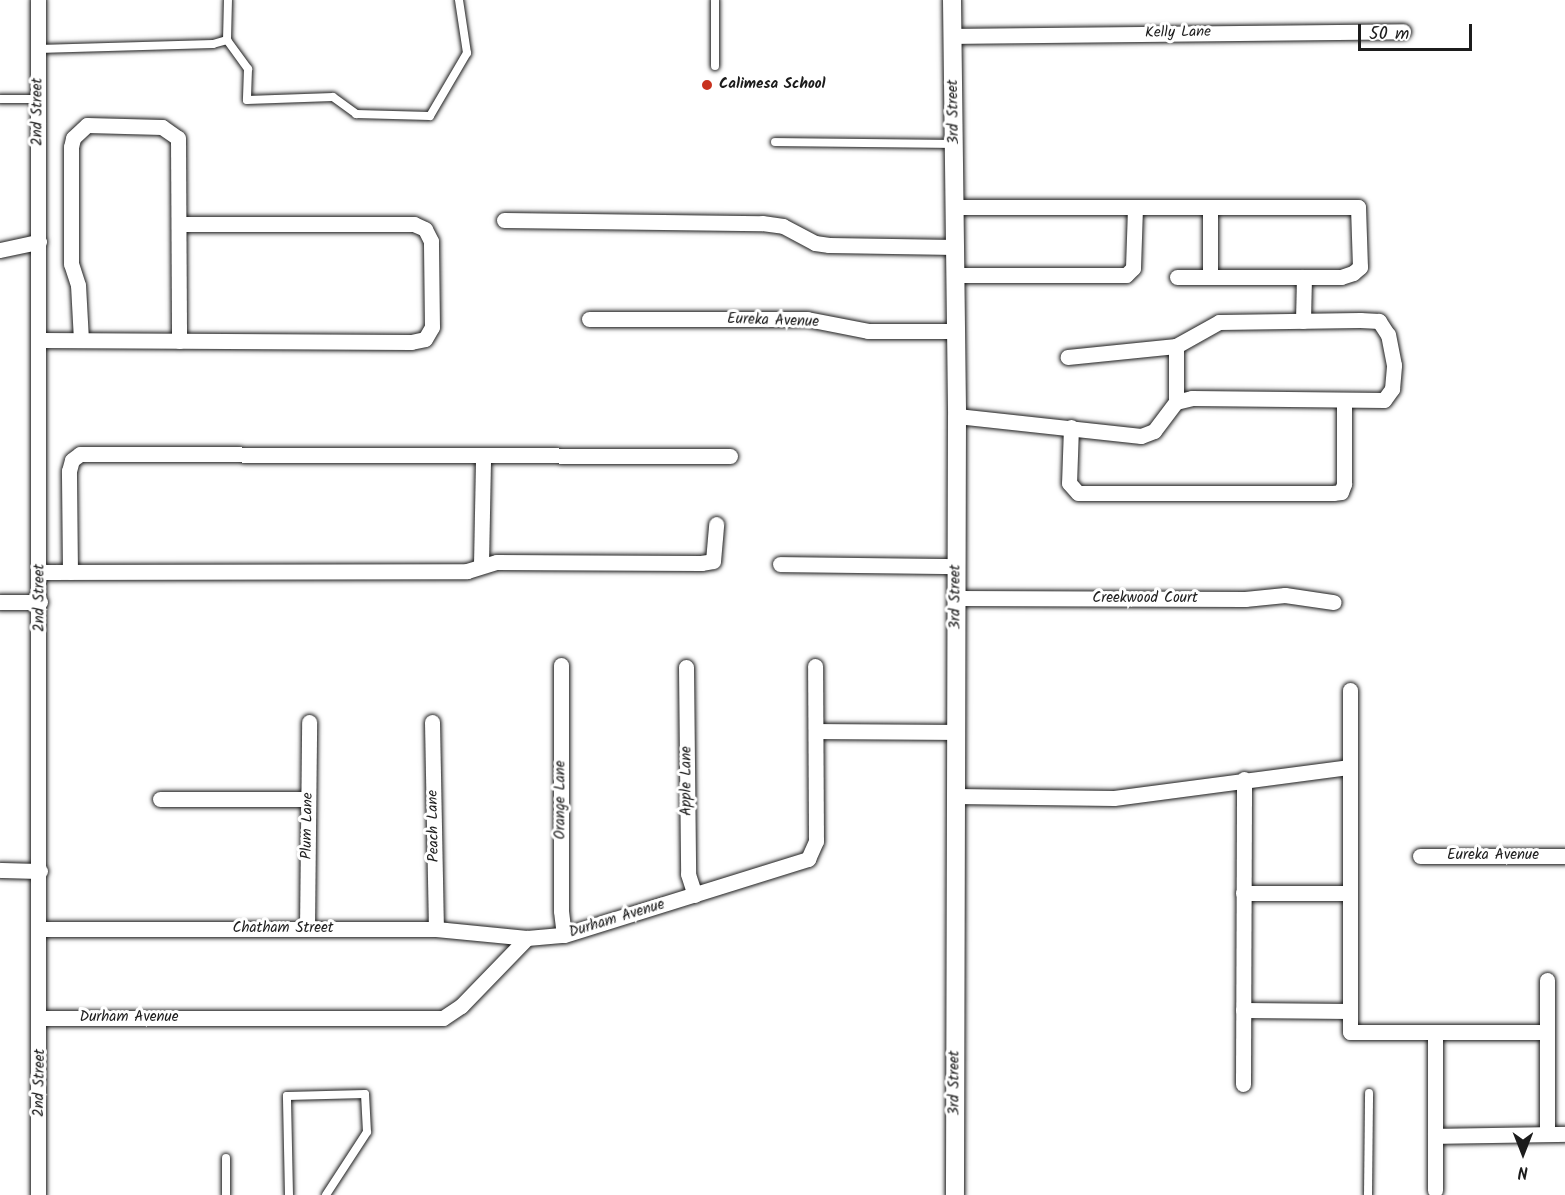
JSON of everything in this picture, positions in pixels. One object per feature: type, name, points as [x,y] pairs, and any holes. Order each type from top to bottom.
[{"type":"street","name":"2nd Street","points":[[38,0],[40,340],[38,1195]]},
{"type":"street","name":"3rd Street","points":[[952,0],[957,416],[955,1195]]},
{"type":"street","name":"Kelly Lane","points":[[952,36],[1403,31]]},
{"type":"street","points":[[81,340],[78,285],[71,264],[71,147],[79,130],[87,125],[162,128],[172,132],[178,138],[181,224],[179,341]]},
{"type":"street","points":[[955,207],[1358,207],[1360,267],[1341,277],[1177,278]]},
{"type":"street","points":[[1210,207],[1210,278]]},
{"type":"street","points":[[955,275],[1126,275],[1133,268],[1135,208]]},
{"type":"street","points":[[504,220],[762,223],[783,226],[814,243],[829,245],[955,247]]},
{"type":"street","points":[[40,340],[411,342],[425,339],[432,327],[431,241],[425,229],[414,224],[181,224]]},
{"type":"street","points":[[0,250],[39,242]]},
{"type":"street","points":[[1303,321],[1304,277]]},
{"type":"street","name":"Eureka Avenue","points":[[589,319],[807,319],[868,331],[956,331]]},
{"type":"street","points":[[1068,357],[1176,346],[1220,322],[1379,321],[1388,335],[1394,364],[1392,389],[1384,400],[1192,398],[1176,402]]},
{"type":"street","points":[[957,416],[1142,436],[1154,431],[1176,402],[1176,346]]},
{"type":"street","points":[[1071,427],[1069,483],[1078,493],[1333,493],[1341,492],[1344,484],[1344,400]]},
{"type":"street","points":[[70,572],[69,471],[72,460],[80,454],[730,456]]},
{"type":"street","points":[[481,565],[483,456]]},
{"type":"street","points":[[40,572],[467,571],[481,565],[701,563],[713,561],[716,524]]},
{"type":"street","points":[[780,564],[956,566]]},
{"type":"street","name":"Creekwood Court","points":[[956,598],[1224,600],[1285,594],[1333,602]]},
{"type":"street","points":[[0,602],[40,602]]},
{"type":"street","name":"Orange Lane","points":[[561,665],[561,911],[564,935]]},
{"type":"street","name":"Durham Avenue","points":[[40,1018],[443,1018],[461,1006],[526,938],[564,935],[808,859],[816,842],[815,666]]},
{"type":"street","name":"Apple Lane","points":[[686,667],[688,874],[695,895]]},
{"type":"street","points":[[1350,690],[1350,1032],[1547,1032]]},
{"type":"street","name":"Plum Lane","points":[[307,929],[309,722]]},
{"type":"street","name":"Peach Lane","points":[[432,722],[436,929]]},
{"type":"street","points":[[817,731],[955,732]]},
{"type":"street","points":[[955,796],[1114,798],[1244,779],[1350,767]]},
{"type":"street","points":[[1243,1084],[1244,779]]},
{"type":"street","points":[[160,799],[308,799]]},
{"type":"street","name":"Eureka Avenue","points":[[1420,856],[1565,856]]},
{"type":"street","points":[[0,870],[40,871]]},
{"type":"street","points":[[1244,893],[1350,893]]},
{"type":"street","name":"Chatham Street","points":[[40,929],[436,929],[526,938]]},
{"type":"street","points":[[1547,980],[1547,1134]]},
{"type":"street","points":[[1243,1010],[1350,1011]]},
{"type":"street","points":[[1435,1032],[1435,1190]]},
{"type":"street","points":[[1435,1136],[1565,1134]]},
{"type":"lane","points":[[228,0],[227,40],[248,69],[247,100],[333,97],[356,114],[430,116],[467,53],[459,0]]},
{"type":"lane","points":[[715,0],[715,66]]},
{"type":"lane","points":[[38,49],[213,44],[227,40]]},
{"type":"lane","points":[[0,99],[38,99]]},
{"type":"lane","points":[[775,142],[955,144]]},
{"type":"lane","points":[[289,1195],[287,1096],[365,1094],[367,1132],[326,1195]]},
{"type":"lane","points":[[1368,1195],[1369,1094]]},
{"type":"lane","points":[[226,1158],[226,1195]]},
{"type":"place","name":"Calimesa School","points":[[707,85]]}]
